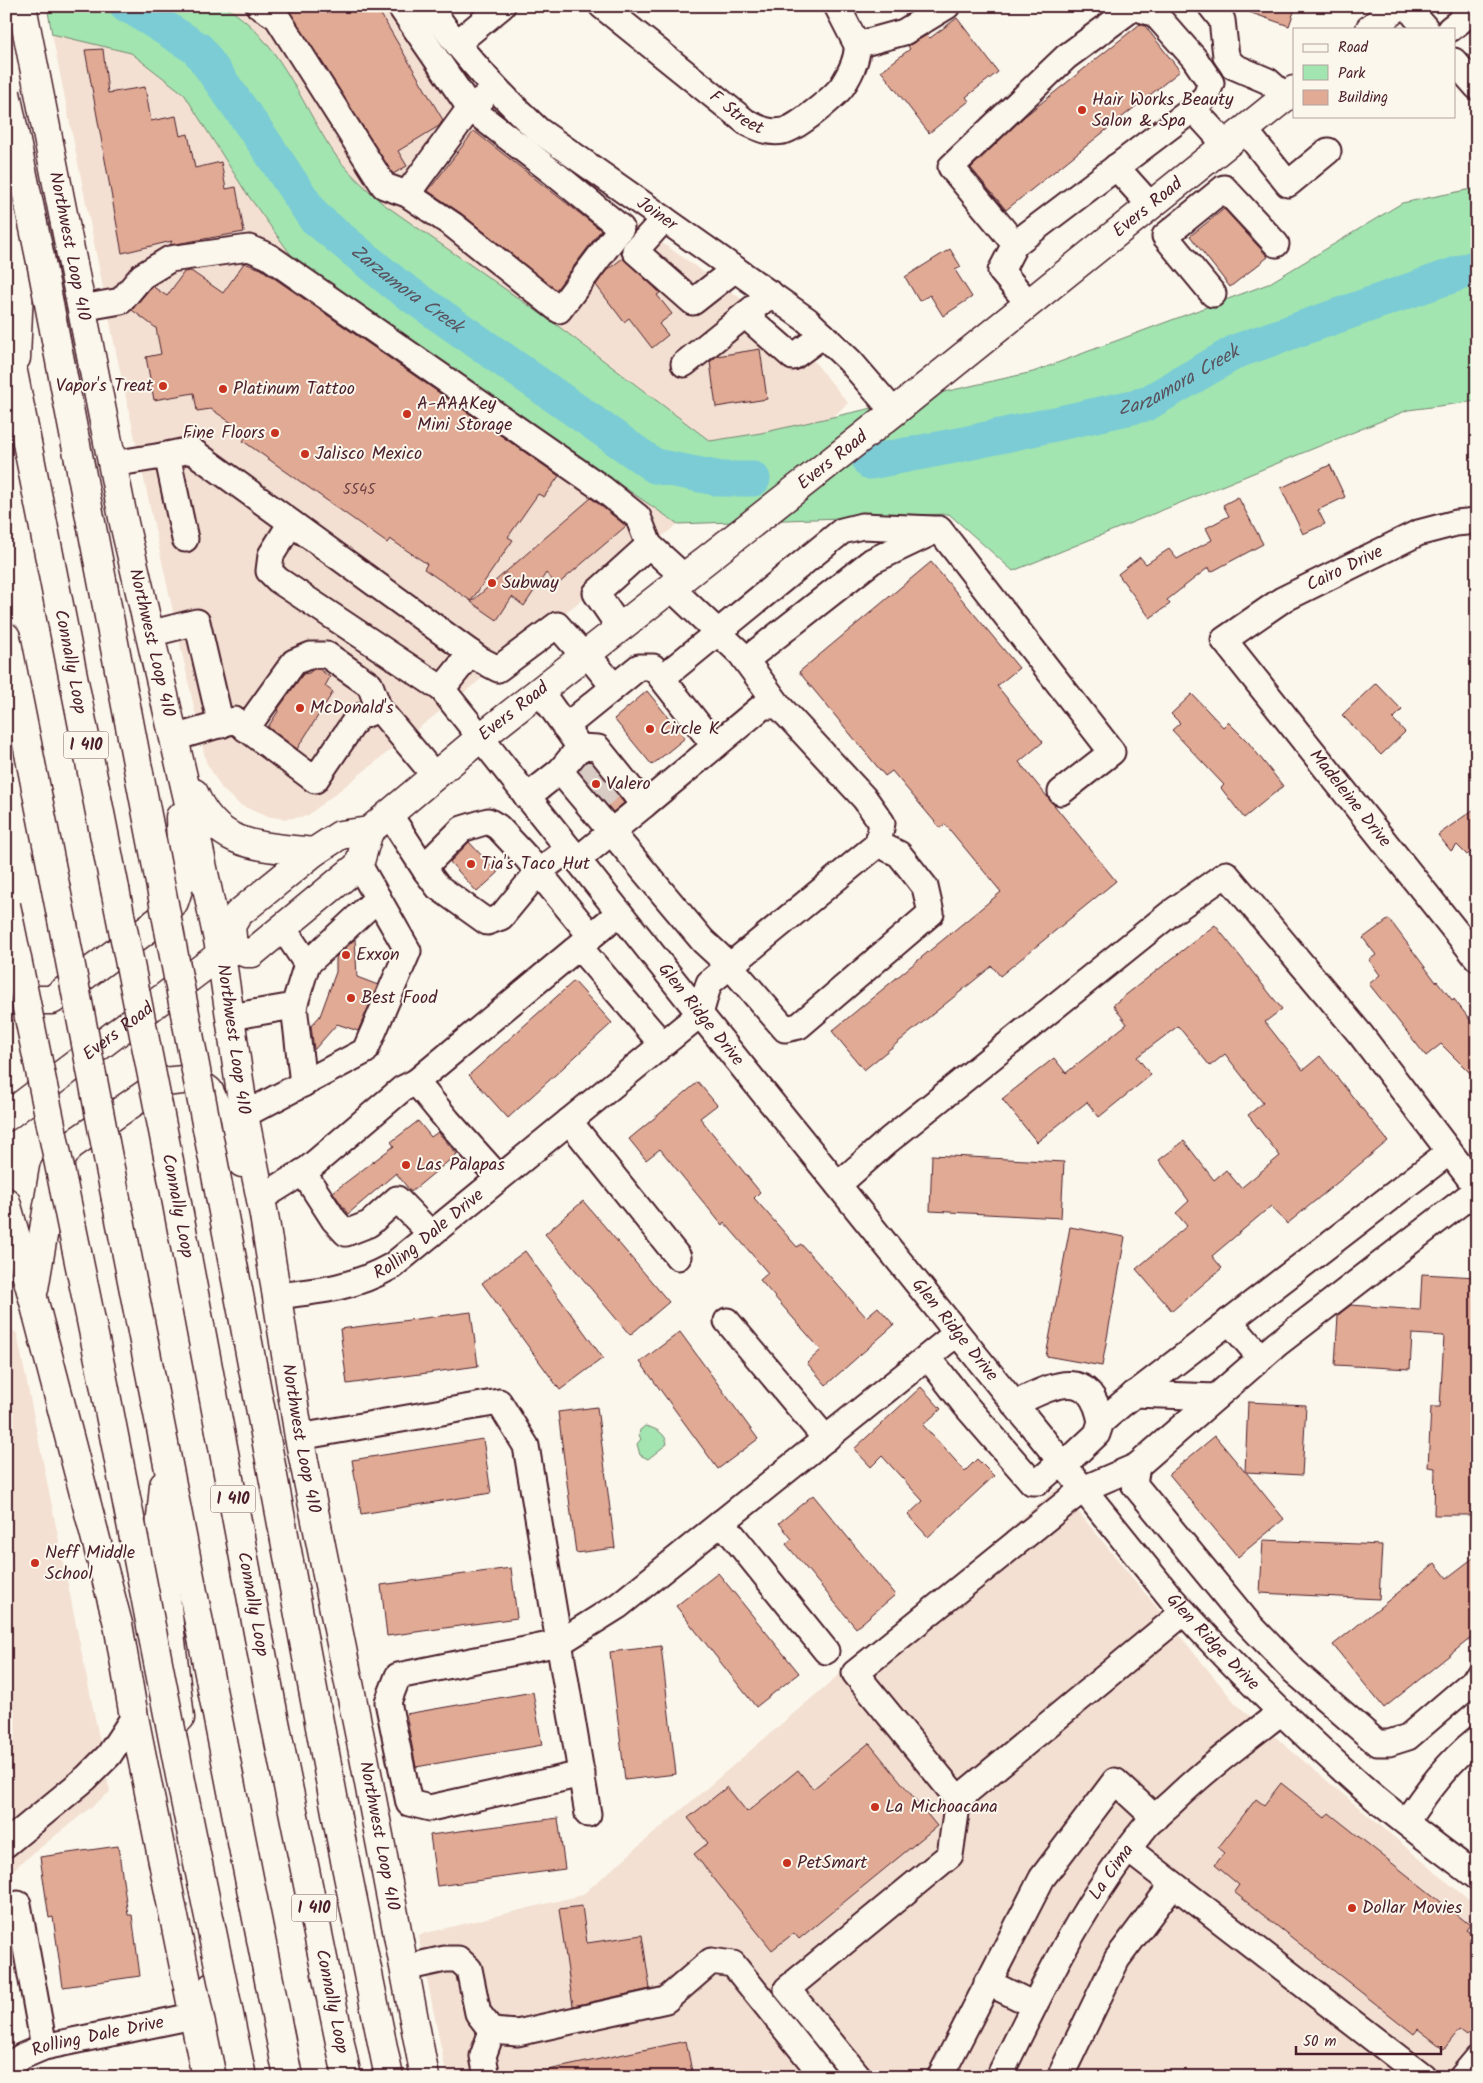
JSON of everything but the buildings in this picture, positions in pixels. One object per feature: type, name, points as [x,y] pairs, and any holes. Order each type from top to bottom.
[{"type":"main road","name":"Northwest Loop 410","points":[[22,6],[112,464],[149,634],[227,951],[230,1017],[244,1115],[262,1207],[298,1437],[425,2077]]},
{"type":"main road","points":[[1371,28],[1398,6]]},
{"type":"main road","points":[[6,93],[42,267],[242,1307],[347,1871],[389,2077]]},
{"type":"main road","name":"Evers Road","points":[[379,822],[480,738],[894,412],[1290,94]]},
{"type":"main road","points":[[6,151],[20,266],[15,380]]},
{"type":"main road","name":"Connally Loop","points":[[6,336],[169,1161],[274,1717],[347,2077]]},
{"type":"main road","points":[[6,637],[288,2077]]},
{"type":"main road","points":[[176,747],[198,802],[214,826],[233,839],[259,846],[314,852]]},
{"type":"main road","points":[[6,994],[14,1000],[52,1000],[162,918],[174,902],[182,877],[176,747]]},
{"type":"main road","points":[[379,822],[359,865],[252,952],[227,951],[231,926],[238,914],[314,852],[340,834],[379,822]]},
{"type":"main road","points":[[6,905],[104,1384],[182,1786],[242,2077]]},
{"type":"main road","name":"Evers Road","points":[[6,1117],[227,951]]},
{"type":"main road","points":[[33,1298],[54,1170],[70,1146],[162,1082],[193,1079],[209,1091],[262,1207]]},
{"type":"main road","points":[[6,1202],[118,1624],[134,1717],[206,2077]]},
{"type":"main road","points":[[6,1244],[33,1298]]},
{"type":"main road","points":[[167,1456],[159,1539],[223,2077]]},
{"type":"main road","points":[[328,1980],[365,2077]]},
{"type":"street","points":[[260,6],[277,17],[307,61],[384,186],[407,194],[452,225],[559,310],[621,228],[470,108],[400,6]]},
{"type":"street","name":"Joiner","points":[[429,6],[457,43],[497,90],[538,130],[807,320],[850,361],[894,412]]},
{"type":"street","points":[[457,43],[502,6]]},
{"type":"street","name":"F Street","points":[[602,6],[746,122],[767,132],[784,131],[802,122],[842,86],[852,70],[858,51],[857,45]]},
{"type":"street","points":[[837,6],[857,45],[904,32],[947,6]]},
{"type":"street","points":[[1407,6],[1425,28]]},
{"type":"street","points":[[1016,244],[951,167],[1066,57],[1134,7],[1155,14],[1194,58],[1211,83],[1206,96],[1193,109],[1016,244],[1001,272],[1029,304]]},
{"type":"street","points":[[1451,28],[1477,8]]},
{"type":"street","points":[[1217,13],[1226,56],[1232,66],[1268,81],[1290,94]]},
{"type":"street","points":[[1456,63],[1477,87]]},
{"type":"street","points":[[407,194],[470,108],[497,90]]},
{"type":"street","points":[[1193,109],[1236,138],[1288,184],[1328,151]]},
{"type":"street","points":[[1116,167],[1150,206]]},
{"type":"street","points":[[1181,182],[1201,207]]},
{"type":"street","points":[[1213,294],[1165,236],[1224,188],[1276,244]]},
{"type":"street","points":[[664,219],[635,251],[693,302],[735,269]]},
{"type":"street","points":[[81,308],[121,301],[142,276],[170,259],[249,248],[268,256],[603,488],[638,517],[649,545],[678,582],[718,632],[746,660],[779,706],[865,799],[882,823],[878,844],[710,983],[700,1014]]},
{"type":"street","points":[[684,364],[771,294]]},
{"type":"street","points":[[746,315],[793,357],[823,335]]},
{"type":"street","points":[[112,464],[191,450],[471,653],[498,669],[557,625],[614,687]]},
{"type":"street","points":[[162,456],[169,464],[185,539]]},
{"type":"street","name":"Cairo Drive","points":[[1224,640],[1282,600],[1418,533],[1456,523],[1477,521]]},
{"type":"street","name":"Glen Ridge Drive","points":[[291,523],[271,555],[269,571],[278,580],[442,689],[838,1186],[1184,1612],[1260,1692],[1362,1787],[1477,1877]]},
{"type":"street","points":[[662,678],[842,530],[862,526],[939,529],[1112,752],[1061,792]]},
{"type":"street","points":[[746,660],[872,560],[939,529]]},
{"type":"street","points":[[620,628],[596,593],[649,545]]},
{"type":"street","points":[[149,634],[197,622],[221,725]]},
{"type":"street","name":"Madeleine Drive","points":[[1224,640],[1477,958]]},
{"type":"street","points":[[442,689],[471,653]]},
{"type":"street","points":[[246,729],[294,662],[311,654],[327,655],[370,685],[380,709],[435,776]]},
{"type":"street","points":[[565,726],[639,667],[653,667],[715,746]]},
{"type":"street","points":[[540,691],[580,747],[610,833],[703,940],[730,966],[785,1029],[799,1026],[931,913],[925,887],[899,854],[878,844]]},
{"type":"street","points":[[379,822],[426,871],[438,887],[487,922],[501,917],[538,872],[573,855],[610,833],[763,706],[779,706]]},
{"type":"street","points":[[176,747],[235,720],[314,780],[357,718],[380,709]]},
{"type":"street","points":[[527,797],[593,782],[644,805]]},
{"type":"street","points":[[426,871],[430,861],[462,829],[488,821],[498,827],[538,872],[585,942],[662,1044]]},
{"type":"street","points":[[244,1115],[364,1052],[408,952],[359,865]]},
{"type":"street","points":[[838,1186],[897,1134],[1172,912],[1226,874],[1361,1035],[1477,1189],[1261,1358],[1137,1466],[1083,1489],[854,1673],[958,1799]]},
{"type":"street","points":[[303,1084],[294,1006],[307,964],[378,898]]},
{"type":"street","points":[[262,1207],[402,1089],[416,1082],[619,913]]},
{"type":"street","points":[[283,928],[307,964]]},
{"type":"street","points":[[230,1017],[294,1006]]},
{"type":"street","name":"Rolling Dale Drive","points":[[276,1296],[317,1292],[371,1278],[392,1266],[700,1014]]},
{"type":"street","points":[[416,1082],[499,1178]]},
{"type":"street","points":[[569,1121],[678,1257]]},
{"type":"street","points":[[1101,1422],[1134,1394],[1449,1152]]},
{"type":"street","points":[[303,1172],[334,1220],[346,1233],[369,1224],[397,1199],[431,1234]]},
{"type":"street","points":[[727,1321],[826,1439]]},
{"type":"street","points":[[1229,1321],[1261,1358]]},
{"type":"street","points":[[582,1774],[430,1808],[409,1803],[388,1702],[398,1676],[559,1643],[618,1606],[957,1333]]},
{"type":"street","points":[[928,1357],[966,1406],[1023,1474],[1032,1482],[1038,1482],[1097,1434],[1101,1422],[1099,1408],[1094,1399],[1084,1389],[1074,1385],[1061,1384],[1048,1388],[1014,1404]]},
{"type":"street","points":[[1134,1394],[1216,1397]]},
{"type":"street","points":[[298,1437],[499,1402],[526,1446],[588,1814]]},
{"type":"street","points":[[1137,1466],[1134,1484],[1249,1624],[1289,1666],[1377,1742],[1389,1743],[1408,1737],[1477,1678]]},
{"type":"street","points":[[722,1522],[826,1651]]},
{"type":"street","points":[[859,2077],[787,1989],[950,1855],[958,1799],[1184,1612]]},
{"type":"street","points":[[1260,1692],[1289,1666]]},
{"type":"street","name":"La Cima","points":[[999,2077],[1062,1949],[1094,1896],[1129,1850],[1155,1818],[1198,1777],[1281,1712]]},
{"type":"street","points":[[6,1844],[86,1778],[109,1754],[134,1717]]},
{"type":"street","points":[[1406,1822],[1424,1794],[1447,1767],[1477,1738]]},
{"type":"street","points":[[940,2077],[987,1982],[1042,1878],[1115,1780],[1155,1818]]},
{"type":"street","points":[[1129,1850],[1424,2077]]},
{"type":"street","points":[[1060,2077],[1116,1960],[1173,1884]]},
{"type":"street","points":[[18,1904],[44,2047]]},
{"type":"street","points":[[404,1968],[445,1959],[458,1959],[469,1968],[478,2012],[492,2031],[517,2033],[666,2000],[711,1961],[733,1964],[824,2077]]},
{"type":"street","points":[[987,1982],[1034,2005]]},
{"type":"street","name":"Rolling Dale Drive","points":[[8,2069],[23,2056],[44,2047],[193,2016]]},
{"type":"street","points":[[487,2077],[483,2056],[492,2031]]},
{"type":"street","points":[[1462,2077],[1477,2059]]},
{"type":"shaded area","points":[[224,6],[402,6],[468,87],[542,158],[787,331],[848,403],[833,417],[761,433],[710,441],[558,326],[382,203],[356,180],[332,151],[282,64],[264,40],[241,16]]},
{"type":"shaded area","points":[[52,34],[131,53],[184,94],[245,191],[299,267],[678,524],[307,816],[285,819],[266,816],[240,805],[222,789],[206,762],[116,352]]},
{"type":"shaded area","name":"Neff Middle School","points":[[6,1323],[17,1334],[110,1792],[6,1875]]},
{"type":"shaded area","points":[[1058,1487],[1236,1704],[1477,1907],[1477,2077],[447,2077],[418,1935],[582,1895]]},
{"type":"green space","points":[[47,6],[224,6],[243,19],[273,52],[337,157],[355,178],[382,203],[558,326],[710,441],[761,433],[1033,372],[1268,284],[1402,203],[1477,188],[1477,401],[1408,410],[1013,571],[949,514],[678,524],[299,266],[245,191],[184,94],[131,53],[52,34]]},
{"type":"green space","points":[[645,1426],[659,1432],[665,1437],[667,1444],[648,1459],[640,1455],[637,1444],[641,1439],[639,1435],[640,1430]]},
{"type":"waterway","name":"Zarzamora Creek","points":[[127,6],[198,49],[314,217],[394,283],[655,466],[721,479],[753,479]]},
{"type":"waterway","name":"Zarzamora Creek","points":[[870,462],[959,445],[1146,404],[1237,351],[1477,267]]},
{"type":"tunnel","points":[[581,783],[598,769]]},
{"type":"tunnel","points":[[595,800],[612,786]]},
{"type":"place","name":"Hair Works Beauty Salon & Spa","points":[[1082,110]]},
{"type":"place","name":"Vapor's Treat","points":[[163,386]]},
{"type":"place","name":"Platinum Tattoo","points":[[223,389]]},
{"type":"place","name":"A-AAAKey Mini Storage","points":[[407,414]]},
{"type":"place","name":"Fine Floors","points":[[275,433]]},
{"type":"place","name":"Jalisco Mexico","points":[[305,454]]},
{"type":"place","name":"Subway","points":[[492,583]]},
{"type":"place","name":"McDonald's","points":[[300,708]]},
{"type":"place","name":"Circle K","points":[[650,729]]},
{"type":"place","name":"Valero","points":[[596,784]]},
{"type":"place","name":"Tia's Taco Hut","points":[[471,864]]},
{"type":"place","name":"Exxon","points":[[346,955]]},
{"type":"place","name":"Best Food","points":[[351,998]]},
{"type":"place","name":"Las Palapas","points":[[406,1165]]},
{"type":"place","name":"Neff Middle School","points":[[35,1563]]},
{"type":"place","name":"La Michoacana","points":[[875,1807]]},
{"type":"place","name":"PetSmart","points":[[787,1863]]},
{"type":"place","name":"Dollar Movies","points":[[1352,1908]]}]
